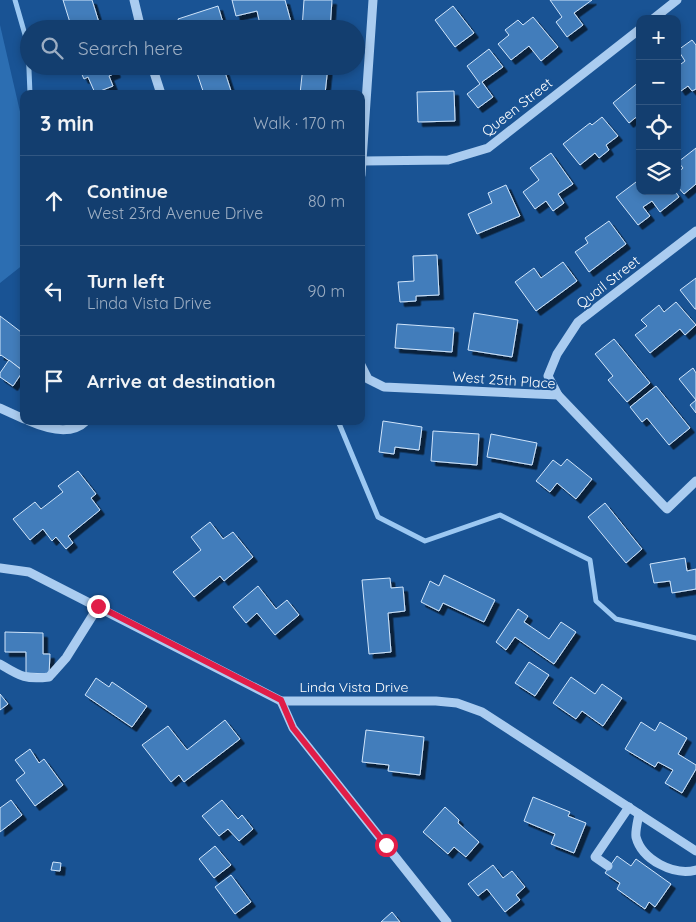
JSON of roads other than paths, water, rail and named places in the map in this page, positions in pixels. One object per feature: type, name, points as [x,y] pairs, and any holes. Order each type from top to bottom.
[{"type":"street","points":[[134,0],[139,20]]},
{"type":"street","points":[[365,129],[373,0]]},
{"type":"street","points":[[658,15],[677,0]]},
{"type":"street","name":"Queen Street","points":[[365,161],[448,160],[488,148],[636,32]]},
{"type":"street","points":[[155,75],[160,90]]},
{"type":"street","name":"Quail Street","points":[[558,394],[548,376],[557,354],[578,322],[696,231]]},
{"type":"street","name":"West 25th Place","points":[[365,373],[368,379],[384,387],[558,394],[667,509],[696,481]]},
{"type":"street","points":[[0,408],[20,417]]},
{"type":"street","points":[[38,425],[46,428],[67,430],[81,425]]},
{"type":"street","name":"Linda Vista Drive","points":[[0,568],[29,572],[281,700],[436,701],[458,703],[482,712],[696,851]]},
{"type":"street","points":[[0,664],[19,675],[32,679],[49,677],[66,658],[98,606]]},
{"type":"street","points":[[281,700],[293,728],[447,922]]},
{"type":"street","points":[[608,866],[595,857],[629,807]]},
{"type":"street","points":[[639,814],[636,836],[644,851],[657,863],[675,870],[696,870]]},
{"type":"waterway","points":[[15,0],[21,20]]},
{"type":"waterway","points":[[29,75],[30,90]]},
{"type":"waterway","points":[[340,425],[378,517],[425,541],[500,515],[590,560],[596,601],[616,619],[696,638]]}]
